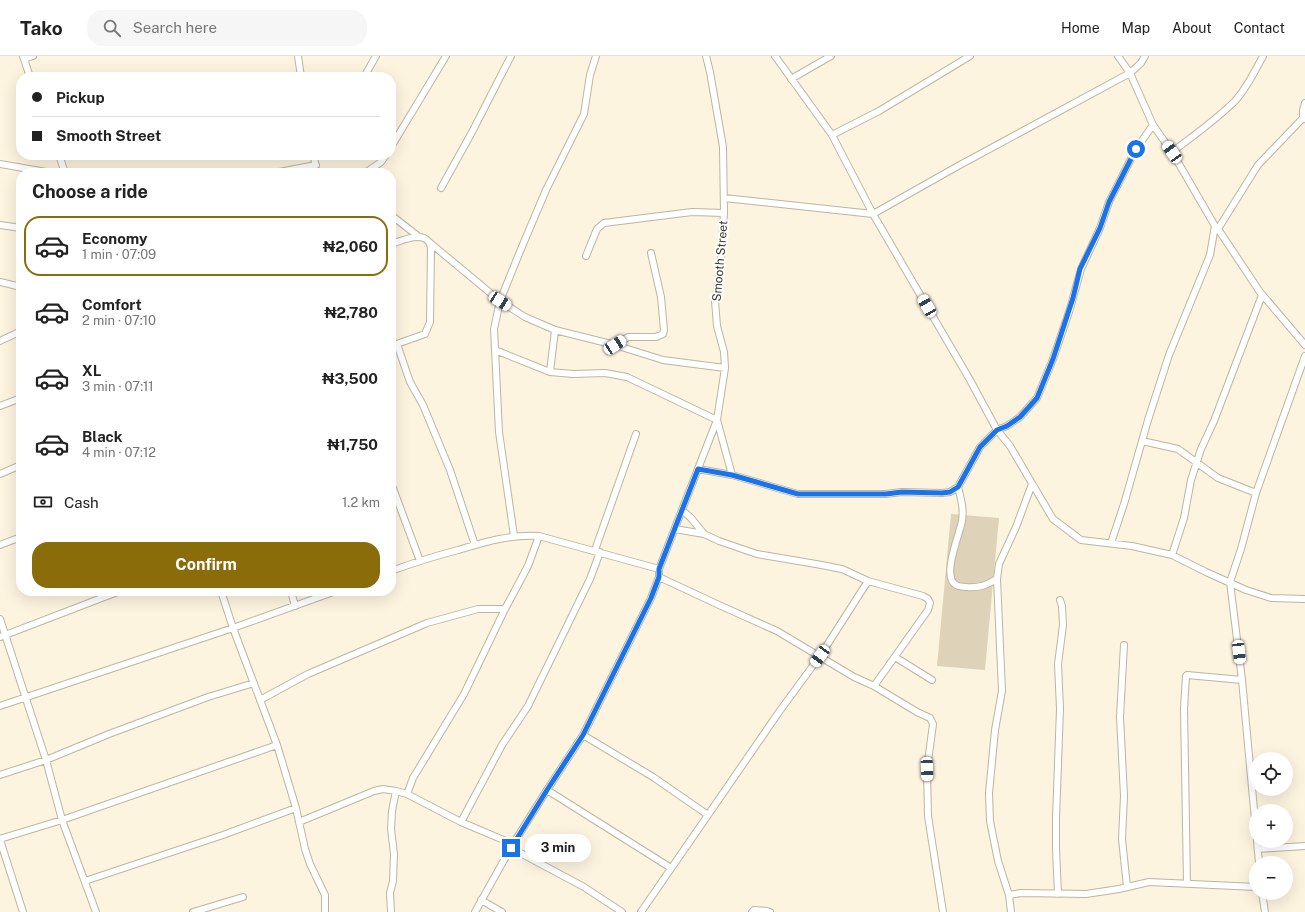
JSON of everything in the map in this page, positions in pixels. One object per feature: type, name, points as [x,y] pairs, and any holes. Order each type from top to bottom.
[{"type":"street","points":[[28,72],[24,57],[33,56]]},
{"type":"street","points":[[298,56],[300,72]]},
{"type":"street","points":[[367,72],[376,56]]},
{"type":"street","points":[[396,139],[446,56]]},
{"type":"street","points":[[441,188],[471,134],[511,56]]},
{"type":"street","points":[[514,536],[499,432],[494,329],[500,301],[546,190],[584,114],[590,75],[596,56]]},
{"type":"street","name":"Smooth Street","points":[[475,912],[512,846],[583,735],[648,605],[659,577],[659,569],[717,420],[725,368],[724,352],[717,326],[715,301],[720,275],[724,213],[723,147],[706,56]]},
{"type":"street","points":[[774,56],[832,135],[873,214],[970,380],[997,430],[1010,446],[1053,519],[1081,540],[1111,543],[1172,555],[1246,590],[1271,598],[1305,599]]},
{"type":"street","points":[[791,79],[831,56]]},
{"type":"street","points":[[832,135],[879,111],[970,56]]},
{"type":"street","points":[[1118,56],[1130,73],[1153,125],[1172,152],[1217,227],[1260,292],[1305,345]]},
{"type":"street","points":[[724,198],[873,214],[1130,73],[1138,66],[1145,56]]},
{"type":"street","points":[[1172,152],[1236,100],[1263,56]]},
{"type":"street","points":[[1111,543],[1169,355],[1210,255],[1217,227],[1258,165],[1304,118],[1303,110],[1305,103]]},
{"type":"street","points":[[698,469],[732,475],[798,494],[886,494],[902,492],[942,493],[950,492],[958,487],[980,447],[997,430],[1007,426],[1020,417],[1037,398],[1053,359],[1070,309],[1080,269],[1100,228],[1109,202],[1136,149],[1153,125]]},
{"type":"street","points":[[300,168],[316,165],[315,160]]},
{"type":"street","points":[[373,168],[383,160]]},
{"type":"street","points":[[0,164],[23,168]]},
{"type":"street","points":[[586,256],[597,229],[604,223],[692,212],[724,213]]},
{"type":"street","points":[[396,219],[419,238]]},
{"type":"street","points":[[0,226],[16,228]]},
{"type":"street","points":[[396,243],[423,238],[500,301],[525,317],[555,330],[615,345],[663,360],[725,368]]},
{"type":"street","points":[[396,344],[426,334],[430,322],[432,250],[429,242]]},
{"type":"street","points":[[615,345],[628,337],[656,337],[663,334],[664,330],[661,297],[651,253]]},
{"type":"street","points":[[0,282],[16,286]]},
{"type":"street","points":[[1172,555],[1184,518],[1191,480],[1197,462],[1244,344],[1262,295],[1260,292]]},
{"type":"street","points":[[550,372],[555,330]]},
{"type":"street","points":[[0,341],[16,333]]},
{"type":"street","points":[[396,350],[410,382],[423,405],[450,470],[475,545]]},
{"type":"street","points":[[495,350],[550,372],[573,374],[605,373],[627,377],[717,420],[732,475]]},
{"type":"street","points":[[1253,804],[1242,680],[1230,582],[1241,549],[1256,493],[1305,356]]},
{"type":"street","points":[[0,406],[16,400]]},
{"type":"street","points":[[461,822],[502,745],[528,706],[590,580],[636,434]]},
{"type":"street","points":[[1142,441],[1178,449],[1218,478],[1256,493]]},
{"type":"street","points":[[0,474],[16,467]]},
{"type":"street","points":[[1011,912],[1009,895],[998,861],[990,821],[989,793],[995,730],[1002,691],[997,579],[999,564],[1016,527],[1032,484]]},
{"type":"street","points":[[958,487],[963,507],[962,520],[953,549],[951,577],[953,582],[956,586],[976,588],[983,587],[997,579]]},
{"type":"street","points":[[396,496],[420,561]]},
{"type":"street","points":[[682,510],[691,518],[704,534]]},
{"type":"street","points":[[675,529],[704,534],[719,542],[757,554],[842,569],[868,581],[923,596],[930,601],[928,610],[874,686]]},
{"type":"street","points":[[396,569],[475,545],[522,535],[539,536],[659,569]]},
{"type":"street","points":[[407,794],[413,778],[464,694],[505,609],[528,566],[539,536]]},
{"type":"street","points":[[0,546],[16,539]]},
{"type":"street","points":[[659,577],[777,631],[854,677],[874,686],[917,712],[930,718],[933,724],[927,769],[928,816],[943,912]]},
{"type":"street","points":[[641,912],[779,712],[820,656],[868,581]]},
{"type":"street","points":[[3,636],[107,596]]},
{"type":"street","points":[[223,596],[233,628],[277,745],[296,808],[310,864],[325,895],[326,912]]},
{"type":"street","points":[[292,596],[295,606]]},
{"type":"street","points":[[0,706],[25,696],[233,628],[322,596]]},
{"type":"street","points":[[1058,894],[1056,849],[1060,709],[1058,664],[1063,625],[1062,606],[1060,600]]},
{"type":"street","points":[[260,700],[308,674],[427,623],[478,609],[505,609]]},
{"type":"street","points":[[0,619],[3,636],[46,760],[62,820],[96,912]]},
{"type":"street","points":[[1124,645],[1120,717],[1124,796],[1122,839],[1127,887]]},
{"type":"street","points":[[896,657],[932,680]]},
{"type":"street","points":[[1187,884],[1184,708],[1186,676],[1203,676],[1242,680]]},
{"type":"street","points":[[0,776],[46,760],[109,734],[201,700],[254,683]]},
{"type":"street","points":[[583,735],[653,777],[708,816]]},
{"type":"street","points":[[23,912],[0,840],[277,745]]},
{"type":"street","points":[[299,822],[374,791],[383,789],[407,794],[512,846],[584,887],[622,912]]},
{"type":"street","points":[[547,790],[671,868]]},
{"type":"street","points":[[391,912],[390,893],[394,867],[394,854],[391,829],[392,811],[396,791]]},
{"type":"street","points":[[85,881],[223,835],[296,808]]},
{"type":"street","points":[[1258,856],[1258,849],[1305,846]]},
{"type":"street","points":[[1009,895],[1021,893],[1086,894],[1150,882],[1249,887]]},
{"type":"street","points":[[194,912],[243,898]]},
{"type":"street","points":[[481,900],[502,912]]},
{"type":"street","points":[[1263,900],[1265,912]]},
{"type":"street","points":[[752,912],[754,910],[760,910],[770,912]]},
{"type":"shaded area","points":[[951,514],[999,518],[985,670],[937,666]]},
{"type":"route","points":[[511,848],[583,735],[622,658],[651,598],[659,577],[659,569],[698,469],[732,475],[798,494],[886,494],[918,491],[942,493],[950,492],[958,487],[963,481],[973,458],[980,447],[997,430],[1007,426],[1020,417],[1037,398],[1053,359],[1077,286],[1080,269],[1100,228],[1109,202],[1136,149]]}]
